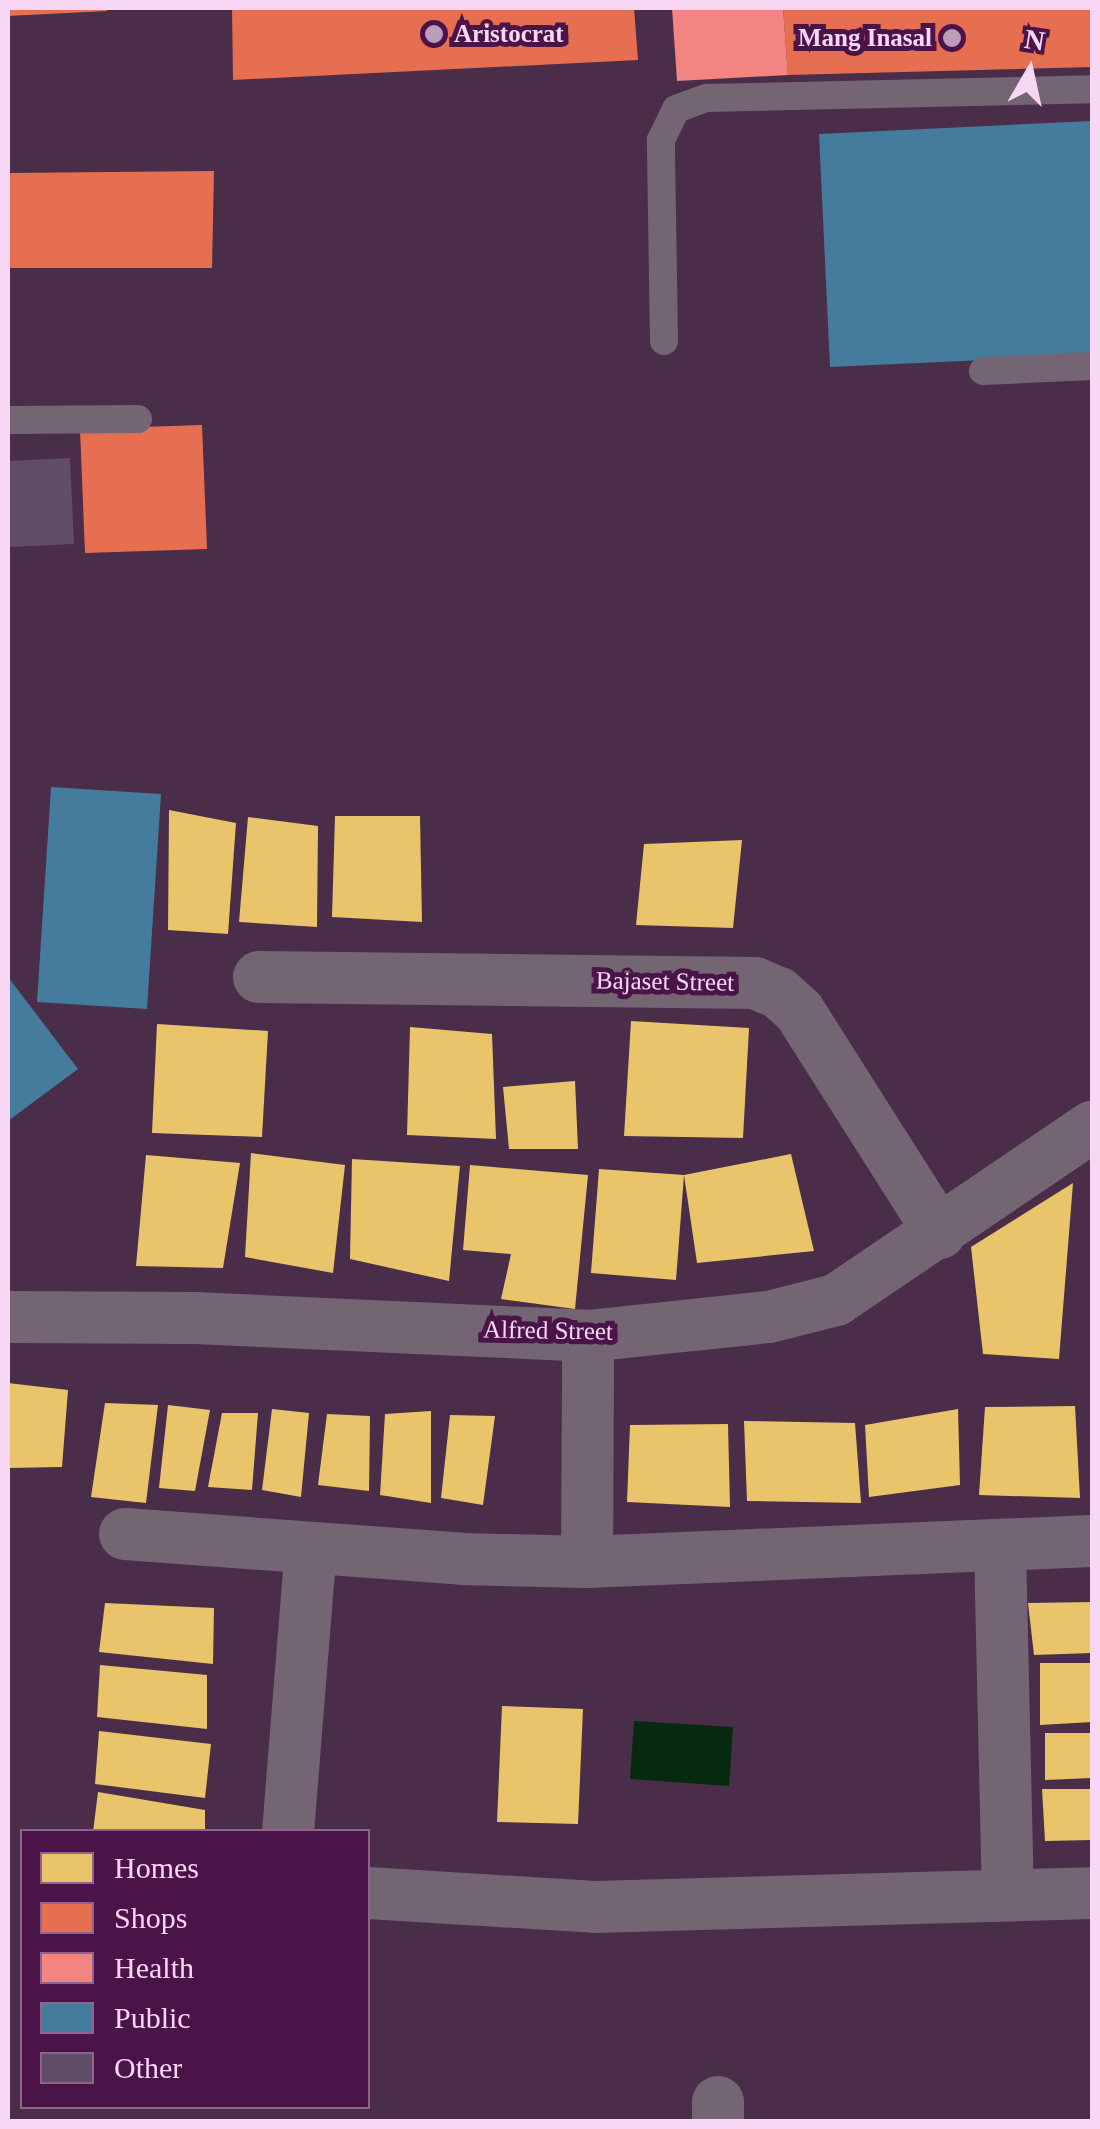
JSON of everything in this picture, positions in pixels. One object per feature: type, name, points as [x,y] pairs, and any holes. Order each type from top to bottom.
[{"type":"street","name":"Bajaset Street","points":[[260,977],[755,983],[780,993],[800,1011],[940,1232]]},
{"type":"street","name":"Alfred Street","points":[[8,1317],[196,1318],[588,1336],[769,1317],[836,1300],[1092,1126]]},
{"type":"street","points":[[587,1562],[588,1336]]},
{"type":"street","points":[[126,1534],[311,1549],[587,1562],[1000,1548],[1092,1541]]},
{"type":"street","points":[[1000,1548],[1008,1894]]},
{"type":"street","points":[[288,1829],[311,1549]]},
{"type":"street","points":[[370,1893],[595,1908],[1092,1893]]},
{"type":"lane","points":[[664,341],[661,140],[676,109],[707,98],[1092,89]]},
{"type":"lane","points":[[983,371],[1092,366]]},
{"type":"lane","points":[[8,420],[138,419]]},
{"type":"shaded area","points":[[634,1721],[733,1727],[729,1786],[630,1779]]},
{"type":"building: Homes","points":[[169,810],[236,823],[228,934],[168,930]]},
{"type":"building: Homes","points":[[335,816],[420,816],[422,922],[332,917]]},
{"type":"building: Homes","points":[[248,817],[318,826],[317,927],[239,922]]},
{"type":"building: Homes","points":[[742,840],[733,928],[636,925],[644,844]]},
{"type":"building: Homes","points":[[631,1021],[749,1028],[743,1138],[624,1136]]},
{"type":"building: Homes","points":[[157,1024],[268,1031],[262,1137],[152,1133]]},
{"type":"building: Homes","points":[[410,1027],[492,1034],[496,1139],[407,1135]]},
{"type":"building: Homes","points":[[575,1081],[578,1149],[509,1149],[503,1087]]},
{"type":"building: Homes","points":[[251,1153],[345,1165],[333,1273],[245,1257]]},
{"type":"building: Homes","points":[[791,1154],[814,1251],[697,1263],[684,1175]]},
{"type":"building: Homes","points":[[146,1155],[240,1163],[223,1268],[136,1266]]},
{"type":"building: Homes","points":[[352,1159],[460,1166],[449,1281],[350,1259]]},
{"type":"building: Homes","points":[[470,1165],[588,1175],[575,1309],[501,1299],[511,1254],[463,1250]]},
{"type":"building: Homes","points":[[599,1169],[684,1175],[676,1280],[591,1273]]},
{"type":"building: Homes","points":[[1073,1183],[1059,1359],[983,1354],[971,1247]]},
{"type":"building: Homes","points":[[8,1383],[68,1390],[62,1467],[8,1468]]},
{"type":"building: Homes","points":[[105,1403],[158,1405],[146,1503],[91,1497]]},
{"type":"building: Homes","points":[[168,1405],[210,1410],[195,1491],[159,1488]]},
{"type":"building: Homes","points":[[1075,1406],[1080,1498],[979,1495],[985,1407]]},
{"type":"building: Homes","points":[[272,1409],[309,1413],[301,1497],[262,1490]]},
{"type":"building: Homes","points":[[958,1409],[960,1485],[869,1497],[865,1425]]},
{"type":"building: Homes","points":[[431,1411],[431,1503],[380,1495],[385,1414]]},
{"type":"building: Homes","points":[[222,1413],[258,1413],[252,1490],[208,1487]]},
{"type":"building: Homes","points":[[327,1414],[370,1416],[369,1491],[318,1485]]},
{"type":"building: Homes","points":[[450,1415],[495,1416],[483,1505],[441,1498]]},
{"type":"building: Homes","points":[[744,1421],[855,1423],[861,1503],[747,1501]]},
{"type":"building: Homes","points":[[728,1424],[730,1507],[627,1502],[630,1425]]},
{"type":"building: Homes","points":[[1092,1602],[1092,1653],[1034,1655],[1028,1603]]},
{"type":"building: Homes","points":[[105,1603],[214,1608],[213,1664],[99,1652]]},
{"type":"building: Homes","points":[[1040,1663],[1092,1663],[1092,1722],[1040,1725]]},
{"type":"building: Homes","points":[[100,1665],[207,1675],[207,1729],[97,1717]]},
{"type":"building: Homes","points":[[502,1706],[583,1709],[578,1824],[497,1822]]},
{"type":"building: Homes","points":[[99,1731],[211,1744],[205,1798],[95,1784]]},
{"type":"building: Homes","points":[[1045,1733],[1092,1733],[1092,1778],[1045,1780]]},
{"type":"building: Homes","points":[[1042,1789],[1092,1789],[1092,1840],[1045,1841]]},
{"type":"building: Homes","points":[[98,1792],[205,1810],[205,1829],[93,1829]]},
{"type":"building: Shops","points":[[8,8],[106,8],[107,11],[8,16]]},
{"type":"building: Shops","name":"Aristocrat","points":[[232,8],[634,8],[638,60],[233,80]]},
{"type":"building: Shops","points":[[783,8],[1092,8],[1092,67],[788,75]]},
{"type":"building: Shops","points":[[214,171],[212,268],[8,268],[8,173]]},
{"type":"building: Shops","points":[[202,425],[207,549],[85,553],[80,429]]},
{"type":"building: Health","points":[[672,8],[783,8],[788,75],[677,81]]},
{"type":"building: Public","points":[[1092,121],[1092,355],[830,367],[819,134]]},
{"type":"building: Public","points":[[51,787],[161,794],[147,1009],[37,1002]]},
{"type":"building: Public","points":[[8,977],[78,1069],[8,1121]]},
{"type":"building: Other","points":[[70,458],[74,544],[8,547],[8,461]]},
{"type":"place","name":"Aristocrat","points":[[434,34]]},
{"type":"place","name":"Mang Inasal","points":[[952,38]]}]
